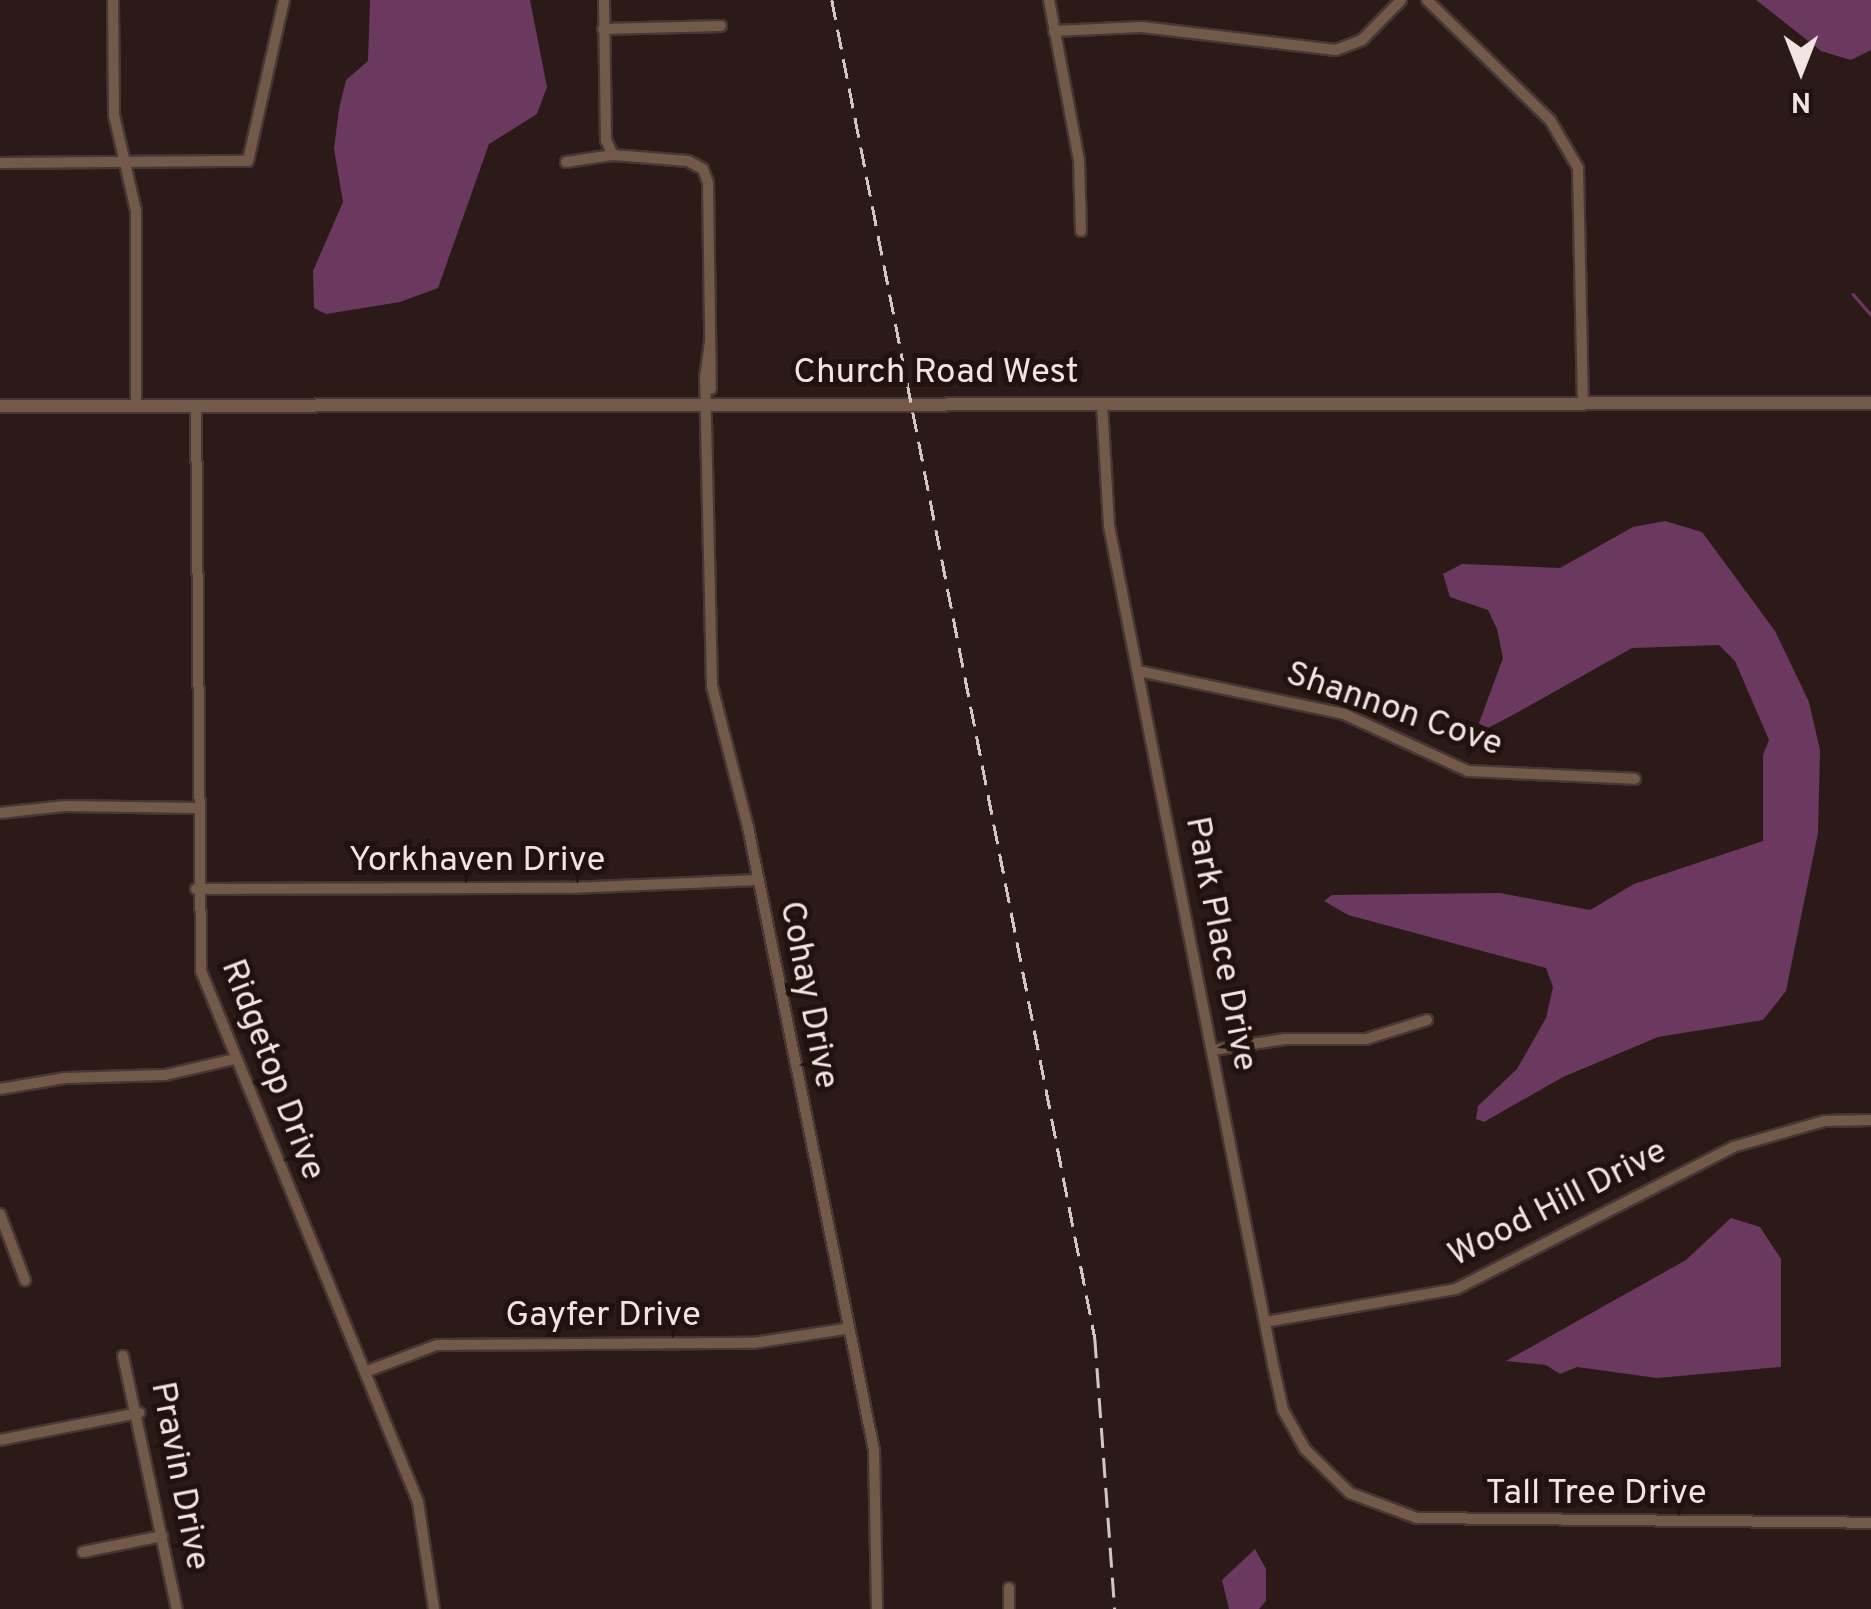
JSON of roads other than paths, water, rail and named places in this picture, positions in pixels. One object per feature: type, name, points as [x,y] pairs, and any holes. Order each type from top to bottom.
[{"type":"street","points":[[113,0],[114,116],[136,211],[136,404]]},
{"type":"street","points":[[0,162],[248,161],[284,0]]},
{"type":"street","points":[[566,162],[613,155],[606,140],[604,0]]},
{"type":"street","points":[[1049,0],[1079,160],[1081,231]]},
{"type":"street","points":[[1054,31],[1142,27],[1336,50],[1362,40],[1401,0]]},
{"type":"street","points":[[1427,0],[1550,120],[1578,168],[1583,402]]},
{"type":"street","points":[[603,29],[722,26]]},
{"type":"street","name":"Cohay Drive","points":[[613,155],[688,160],[706,174],[711,673],[758,880],[846,1328],[874,1450],[877,1609]]},
{"type":"street","name":"Church Road West","points":[[0,406],[710,396],[1102,404],[1871,403]]},
{"type":"street","name":"Ridgetop Drive","points":[[196,404],[196,889],[202,970],[421,1513],[434,1609]]},
{"type":"street","name":"Park Place Drive","points":[[1102,404],[1109,526],[1283,1410],[1331,1478]]},
{"type":"street","name":"Shannon Cove","points":[[1138,671],[1346,715],[1468,770],[1523,778],[1635,778]]},
{"type":"street","points":[[0,813],[65,806],[197,808]]},
{"type":"street","name":"Yorkhaven Drive","points":[[196,889],[650,887],[758,880]]},
{"type":"street","points":[[1213,1050],[1284,1039],[1366,1039],[1427,1020]]},
{"type":"street","points":[[0,1089],[65,1078],[187,1072],[236,1059]]},
{"type":"street","name":"Wood Hill Drive","points":[[1265,1322],[1456,1289],[1733,1147],[1824,1121],[1871,1120]]},
{"type":"street","points":[[0,1214],[24,1280]]},
{"type":"street","name":"Gayfer Drive","points":[[365,1372],[437,1345],[753,1343],[846,1328]]},
{"type":"street","name":"Pravin Drive","points":[[123,1356],[139,1412],[177,1609]]},
{"type":"street","points":[[0,1440],[139,1412]]},
{"type":"street","name":"Tall Tree Drive","points":[[1331,1478],[1396,1515],[1435,1521],[1871,1524]]},
{"type":"street","points":[[83,1552],[162,1536]]},
{"type":"street","points":[[1008,1588],[1009,1609]]},
{"type":"waterway","points":[[1853,294],[1871,315]]},
{"type":"railway","points":[[832,0],[1095,1338],[1115,1609]]}]
